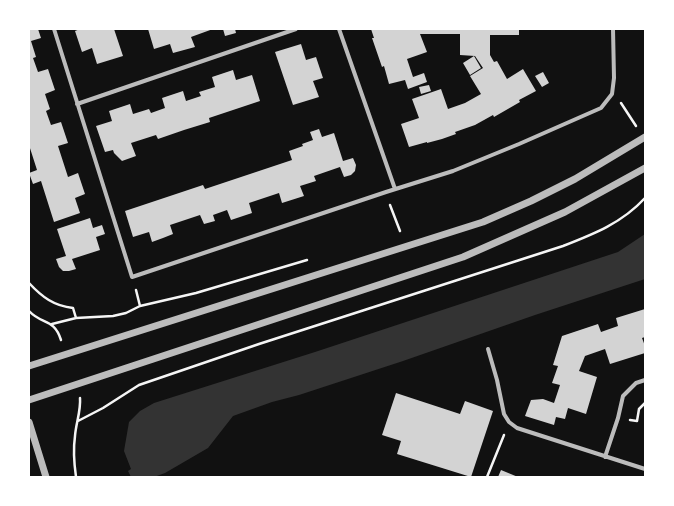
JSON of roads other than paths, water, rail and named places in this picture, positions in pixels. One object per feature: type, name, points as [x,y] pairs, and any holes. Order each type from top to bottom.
[{"type":"street","points":[[54,29],[132,277],[453,171],[601,108],[612,94],[614,78],[613,29]]},
{"type":"street","points":[[77,104],[296,29]]},
{"type":"street","points":[[339,29],[395,189]]},
{"type":"street","points":[[29,366],[483,222],[531,201],[569,182],[644,138]]},
{"type":"street","points":[[29,400],[463,257],[565,212],[645,168]]},
{"type":"street","points":[[488,349],[497,380],[504,414],[517,428],[645,469]]},
{"type":"street","points":[[605,457],[618,418],[623,396],[636,384],[645,380]]},
{"type":"street","points":[[29,422],[46,477]]}]
